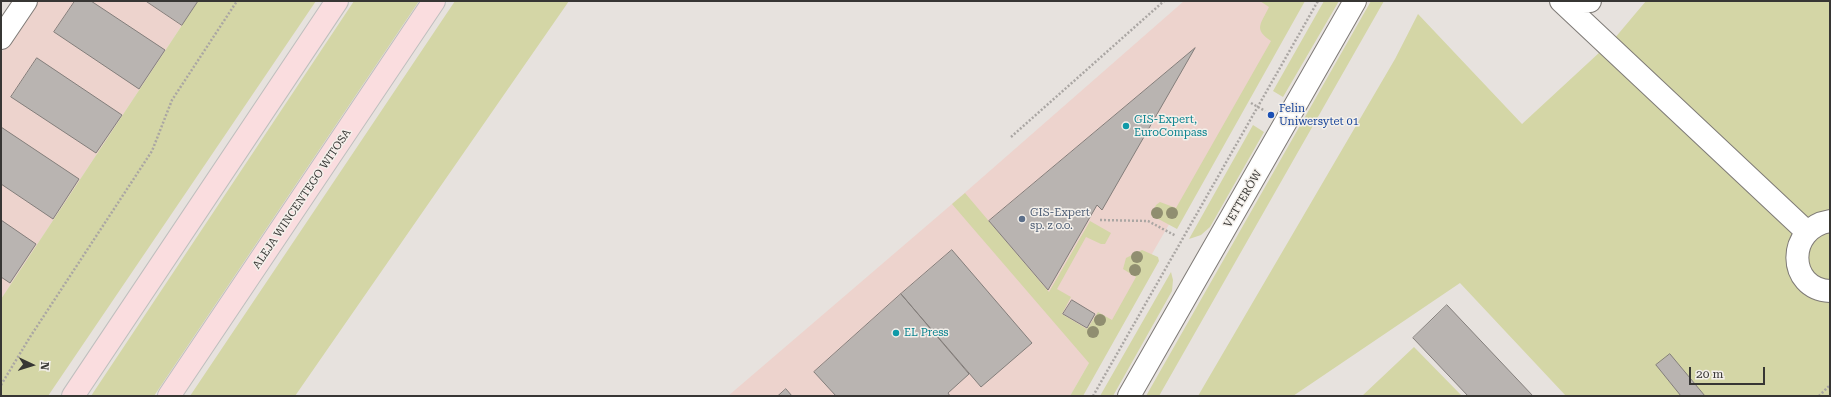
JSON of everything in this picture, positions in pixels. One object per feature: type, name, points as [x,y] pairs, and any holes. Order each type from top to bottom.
[{"type":"main road","points":[[73,396],[337,1]]},
{"type":"main road","name":"ALEJA WINCENTEGO WITOSA","points":[[169,396],[434,1]]},
{"type":"street","points":[[1,38],[26,1]]},
{"type":"street","name":"VETTERÓW","points":[[1129,396],[1355,1]]},
{"type":"street","points":[[1561,2],[1590,1]]},
{"type":"street","points":[[1561,2],[1806,232]]},
{"type":"street","points":[[1829,294],[1806,280],[1800,270],[1797,258],[1798,246],[1806,232],[1820,223],[1830,221]]},
{"type":"path","points":[[1,385],[34,330],[152,151],[172,100],[237,1]]},
{"type":"path","points":[[1012,137],[1164,1]]},
{"type":"path","points":[[1092,396],[1318,1]]},
{"type":"path","points":[[1251,103],[1269,113]]},
{"type":"path","points":[[1100,220],[1148,221],[1176,236]]},
{"type":"path","points":[[1819,396],[1830,385]]},
{"type":"shaded area","points":[[36,1],[198,1],[1,299],[1,53]]},
{"type":"shaded area","points":[[1184,1],[1271,1],[1277,37],[1070,396],[728,396],[952,204]]},
{"type":"green space","points":[[198,1],[316,1],[48,396],[1,396],[1,299]]},
{"type":"green space","points":[[354,1],[419,1],[154,396],[91,396]]},
{"type":"green space","points":[[455,1],[569,1],[295,396],[190,396]]},
{"type":"green space","points":[[1260,1],[1305,1],[1177,229],[1151,215],[1156,205],[1160,202],[1176,208],[1271,41],[1265,37],[1260,29],[1261,22],[1269,7]]},
{"type":"green space","points":[[1324,1],[1339,1],[1283,97],[1273,91]]},
{"type":"green space","points":[[1371,1],[1384,1],[1159,396],[1146,396]]},
{"type":"green space","points":[[1646,1],[1830,1],[1830,396],[1566,396],[1460,283],[1293,396],[1198,396],[1395,59],[1418,14],[1522,124],[1614,39]]},
{"type":"green space","points":[[1253,125],[1264,132],[1210,227],[1201,235],[1189,239]]},
{"type":"green space","points":[[965,193],[1049,292],[1090,221],[1111,233],[1105,244],[1101,244],[1086,237],[1057,289],[1071,297],[1062,314],[1087,329],[1098,312],[1112,320],[1136,277],[1123,269],[1126,258],[1142,250],[1158,257],[1159,261],[1083,396],[1070,396],[1089,363],[952,204]]},
{"type":"green space","points":[[1171,272],[1173,280],[1172,291],[1113,396],[1100,396]]},
{"type":"green space","points":[[1414,347],[1462,396],[1362,396]]},
{"type":"building","points":[[75,1],[91,1],[165,50],[139,89],[54,32]]},
{"type":"building","points":[[146,1],[198,1],[182,25]]},
{"type":"building","name":"GIS-Expert, EuroCompass","points":[[1195,48],[1102,210],[1097,205],[1048,290],[989,221]]},
{"type":"building","points":[[37,58],[122,115],[96,153],[11,97]]},
{"type":"building","points":[[1,127],[79,179],[53,219],[1,184]]},
{"type":"building","points":[[1,220],[36,244],[10,283],[1,277]]},
{"type":"building","points":[[952,250],[1032,343],[981,387],[901,294]]},
{"type":"building","name":"EL Press","points":[[901,294],[969,374],[948,393],[950,396],[836,396],[814,372]]},
{"type":"building","points":[[1072,300],[1095,314],[1087,328],[1063,314]]},
{"type":"building","points":[[1447,305],[1533,396],[1468,396],[1413,338]]},
{"type":"building","points":[[1670,354],[1705,396],[1681,396],[1656,365]]},
{"type":"building","points":[[786,389],[792,396],[778,396]]},
{"type":"place","name":"Felin Uniwersytet 01","points":[[1271,115]]},
{"type":"place","name":"GIS-Expert, EuroCompass","points":[[1126,126]]},
{"type":"place","name":"GIS-Expert sp. z o.o.","points":[[1022,219]]},
{"type":"place","name":"EL Press","points":[[896,333]]}]
